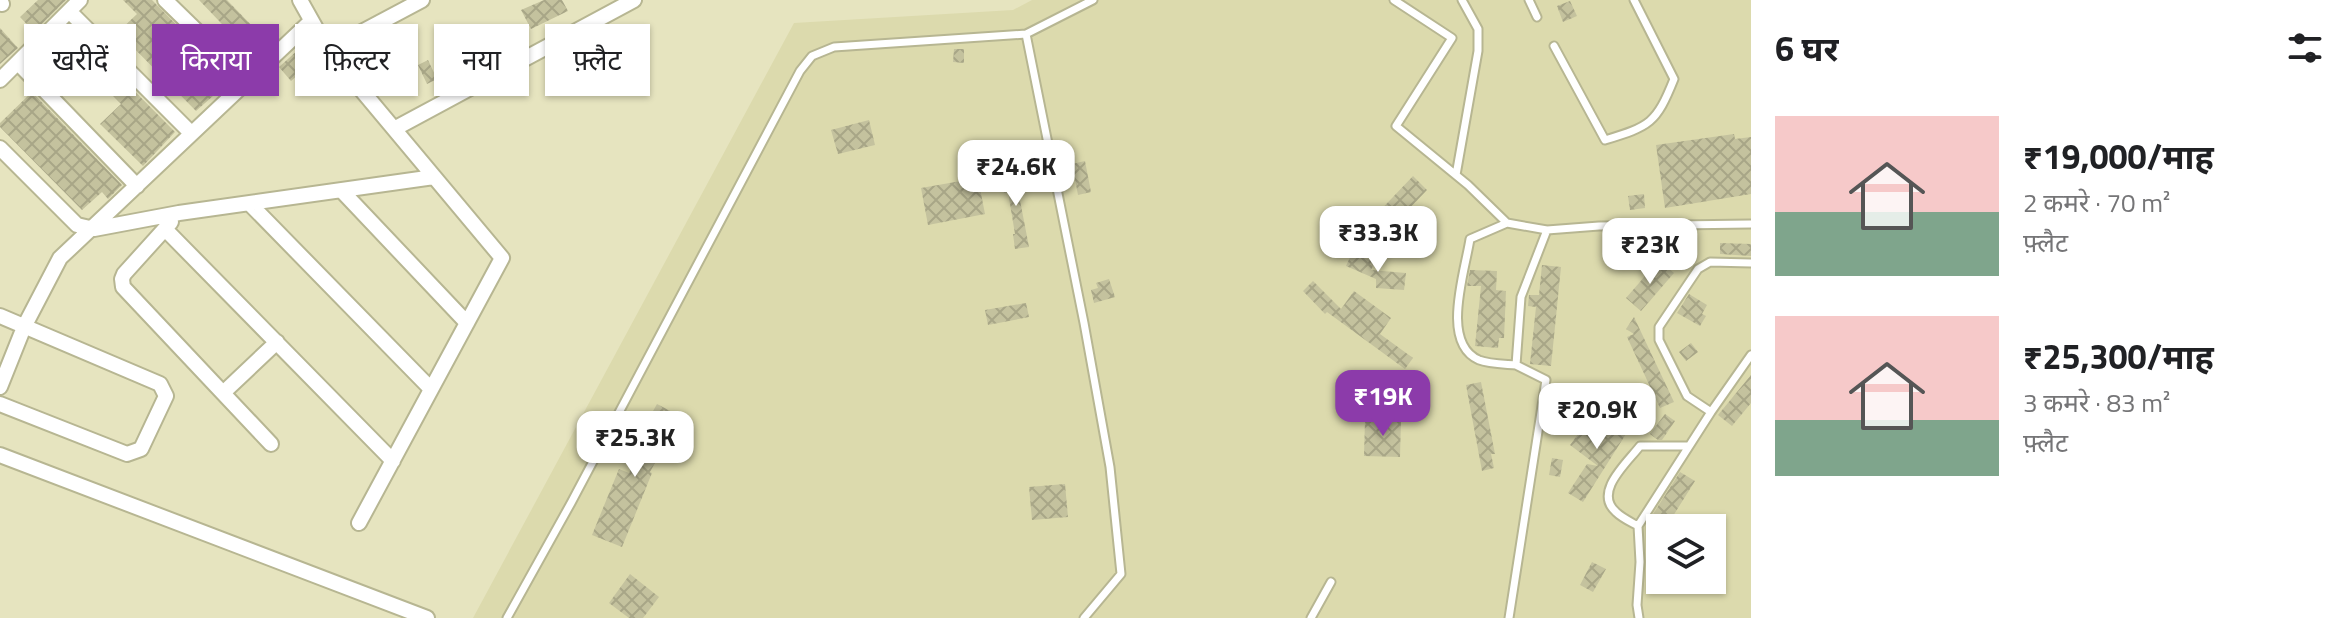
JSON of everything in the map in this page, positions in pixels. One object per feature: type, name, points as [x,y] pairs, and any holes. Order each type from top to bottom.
[{"type":"street","points":[[165,0],[190,24]]},
{"type":"street","points":[[279,51],[310,22],[300,0]]},
{"type":"street","points":[[377,24],[422,0]]},
{"type":"street","points":[[394,129],[634,0]]},
{"type":"street","points":[[0,80],[74,5],[191,133]]},
{"type":"street","points":[[18,63],[137,186]]},
{"type":"street","points":[[0,387],[24,327],[60,258],[94,229],[230,96]]},
{"type":"street","points":[[359,523],[502,258],[366,96]]},
{"type":"street","points":[[0,148],[77,225],[94,229],[179,213],[434,177]]},
{"type":"street","points":[[341,190],[467,323]]},
{"type":"street","points":[[249,203],[431,389]]},
{"type":"street","points":[[179,213],[124,274],[123,287],[271,444]]},
{"type":"street","points":[[165,229],[393,461]]},
{"type":"street","points":[[0,316],[160,384],[166,396],[141,449],[127,454],[0,404]]},
{"type":"street","points":[[223,393],[277,342]]},
{"type":"street","points":[[0,455],[427,618]]},
{"type":"lane","points":[[507,618],[800,71],[812,56],[834,47],[864,43],[1026,34],[1093,0]]},
{"type":"lane","points":[[1394,0],[1452,38],[1396,126],[1456,175],[1507,223]]},
{"type":"lane","points":[[1456,175],[1478,51],[1478,29],[1462,0]]},
{"type":"lane","points":[[1529,0],[1537,17]]},
{"type":"lane","points":[[1554,46],[1605,140],[1643,128],[1663,107],[1674,79],[1634,0]]},
{"type":"lane","points":[[1026,34],[1108,453],[1121,574],[1084,618]]},
{"type":"lane","points":[[1509,618],[1546,380],[1516,365],[1481,361],[1466,352],[1458,336],[1456,319],[1470,239],[1507,223],[1547,230],[1599,226],[1751,224]]},
{"type":"lane","points":[[1516,365],[1521,297],[1547,230]]},
{"type":"lane","points":[[1711,412],[1687,396],[1659,340],[1659,327],[1698,269],[1710,262],[1751,263]]},
{"type":"lane","points":[[1639,618],[1638,526],[1751,355]]},
{"type":"lane","points":[[1638,526],[1614,511],[1608,501],[1607,490],[1640,446],[1689,446]]},
{"type":"lane","points":[[1311,618],[1331,582]]},
{"type":"shaded area","points":[[1032,0],[1751,0],[1751,618],[473,618],[794,23],[1013,10]]},
{"type":"building","points":[[38,0],[66,0],[42,24],[27,24],[20,17]]},
{"type":"building","points":[[123,0],[152,0],[176,24],[152,24],[152,66],[136,50],[136,24],[126,24],[137,14]]},
{"type":"building","points":[[199,0],[227,0],[250,24],[222,24]]},
{"type":"building","points":[[544,0],[562,0],[568,11],[531,29],[521,10]]},
{"type":"building","points":[[1570,1],[1577,16],[1563,22],[1557,6]]},
{"type":"building","points":[[0,28],[18,48],[0,64]]},
{"type":"building","points":[[954,49],[964,49],[964,63],[953,62]]},
{"type":"building","points":[[295,53],[295,77],[291,81],[279,67]]},
{"type":"building","points":[[428,60],[434,80],[427,84],[418,65]]},
{"type":"building","points":[[136,93],[175,132],[143,166],[100,124],[121,104],[113,96],[136,96]]},
{"type":"building","points":[[28,96],[36,96],[122,185],[108,199],[102,192],[82,210],[0,127],[0,123]]},
{"type":"building","points":[[181,96],[213,96],[196,111]]},
{"type":"building","points":[[869,120],[875,145],[838,154],[831,130]]},
{"type":"building","points":[[1734,134],[1735,139],[1751,137],[1751,194],[1665,208],[1656,145]]},
{"type":"building","points":[[1085,161],[1091,192],[1078,195],[1072,164]]},
{"type":"building","points":[[1022,173],[1025,189],[1018,190],[1029,247],[1015,249],[1008,192],[1004,193],[1001,177]]},
{"type":"building","points":[[1413,176],[1427,190],[1387,232],[1373,218]]},
{"type":"building","points":[[978,178],[985,214],[928,225],[921,188]]},
{"type":"building","points":[[1644,194],[1645,208],[1630,210],[1628,196]]},
{"type":"building","points":[[1720,243],[1751,244],[1751,256],[1720,254]]},
{"type":"building","points":[[1352,253],[1375,262],[1371,270],[1406,273],[1404,290],[1376,288],[1376,279],[1346,266]]},
{"type":"building","points":[[1659,260],[1674,273],[1641,311],[1626,298]]},
{"type":"building","points":[[1542,265],[1561,267],[1551,366],[1530,364],[1536,307],[1528,306],[1529,295],[1539,295]]},
{"type":"building","points":[[1470,270],[1497,271],[1496,290],[1506,291],[1504,338],[1499,338],[1498,348],[1475,346],[1481,286],[1467,286]]},
{"type":"building","points":[[1109,279],[1115,297],[1094,303],[1091,290],[1098,288],[1096,283]]},
{"type":"building","points":[[1313,281],[1341,309],[1354,291],[1391,318],[1380,334],[1413,358],[1405,369],[1327,312],[1325,314],[1303,291]]},
{"type":"building","points":[[1689,294],[1707,305],[1702,314],[1706,316],[1700,326],[1677,313]]},
{"type":"building","points":[[1026,303],[1029,317],[988,325],[985,310]]},
{"type":"building","points":[[1634,317],[1674,402],[1660,408],[1627,337],[1634,334],[1626,329]]},
{"type":"building","points":[[1691,343],[1698,352],[1686,361],[1679,352]]},
{"type":"building","points":[[1751,375],[1751,403],[1732,426],[1718,415]]},
{"type":"building","points":[[1481,382],[1495,454],[1491,454],[1494,468],[1482,471],[1466,385]]},
{"type":"building","points":[[657,404],[680,416],[650,472],[622,547],[592,535],[619,469],[629,473],[638,453],[631,450]]},
{"type":"building","points":[[1602,410],[1631,426],[1583,502],[1568,493],[1587,464],[1598,466],[1570,445],[1584,426],[1591,432]]},
{"type":"building","points":[[1665,414],[1675,421],[1662,440],[1658,440],[1650,434]]},
{"type":"building","points":[[1365,420],[1401,420],[1400,457],[1364,456]]},
{"type":"building","points":[[1552,458],[1563,460],[1560,477],[1549,475]]},
{"type":"building","points":[[1680,472],[1695,481],[1674,514],[1653,514]]},
{"type":"building","points":[[1065,484],[1068,517],[1032,520],[1029,487]]},
{"type":"building","points":[[1592,562],[1606,569],[1593,592],[1580,585]]},
{"type":"building","points":[[630,574],[659,597],[643,618],[629,618],[609,603]]}]
